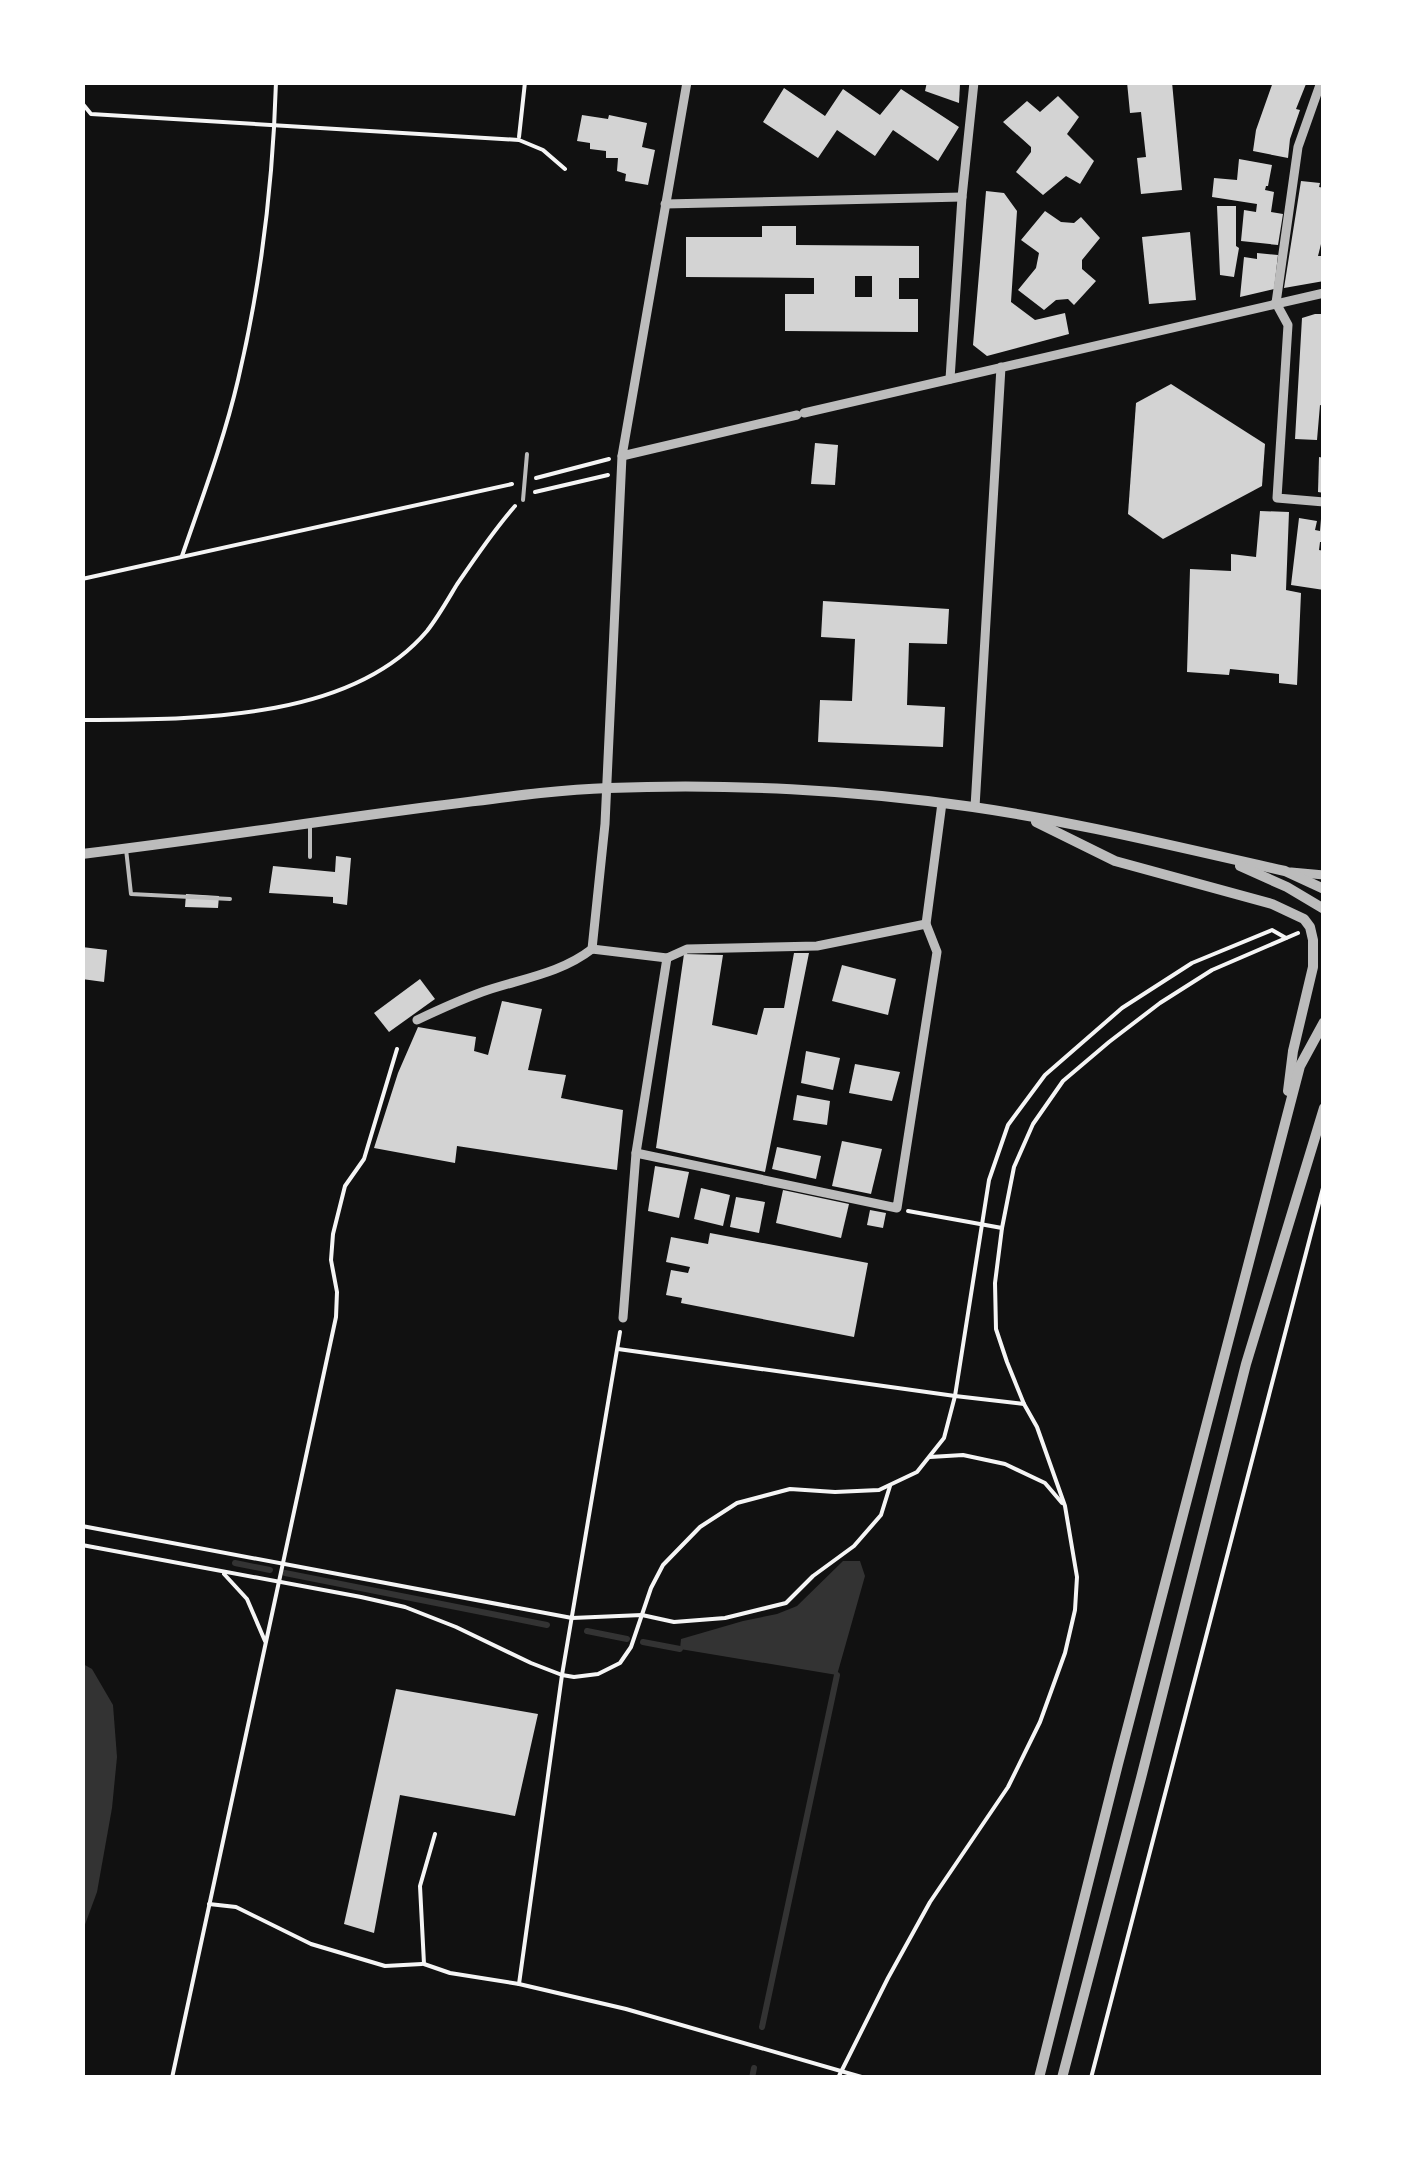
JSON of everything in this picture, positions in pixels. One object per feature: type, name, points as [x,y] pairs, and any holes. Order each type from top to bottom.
[{"type":"street","points":[[417,1020],[484,991],[541,975],[592,949],[605,824],[622,456],[687,82]]},
{"type":"street","points":[[950,379],[974,82]]},
{"type":"street","points":[[1317,84],[1298,147],[1276,303],[1288,325],[1277,498],[1324,502]]},
{"type":"street","points":[[665,204],[962,198]]},
{"type":"street","points":[[622,456],[1324,293]]},
{"type":"street","points":[[974,807],[1002,367]]},
{"type":"street","points":[[82,854],[496,799],[606,788],[668,787],[807,792],[974,807],[1285,871],[1324,875]]},
{"type":"street","points":[[636,1154],[897,1208],[937,952],[926,924],[942,803]]},
{"type":"street","points":[[1022,815],[1115,861],[1272,904],[1304,918],[1313,940],[1313,967],[1294,1052],[1280,1148]]},
{"type":"street","points":[[1220,857],[1324,909]]},
{"type":"street","points":[[1285,871],[1324,889]]},
{"type":"street","points":[[592,949],[667,958],[686,948],[816,946],[926,924]]},
{"type":"street","points":[[623,1318],[636,1154],[667,958]]},
{"type":"street","points":[[1039,2078],[1300,1066],[1324,1022]]},
{"type":"street","points":[[1062,2078],[1246,1364],[1324,1108]]},
{"type":"street","points":[[1313,1144],[1324,1127]]},
{"type":"lane","points":[[522,500],[526,454]]},
{"type":"lane","points":[[310,822],[310,858]]},
{"type":"lane","points":[[126,849],[131,894],[230,899]]},
{"type":"path","points":[[182,556],[238,383],[256,299],[276,82]]},
{"type":"path","points":[[519,140],[525,82]]},
{"type":"path","points":[[82,103],[91,114],[519,140],[544,150],[565,169]]},
{"type":"path","points":[[82,579],[622,456]]},
{"type":"path","points":[[82,720],[194,719],[255,711],[361,682],[400,658],[428,629],[490,534],[522,500],[534,492],[595,476],[622,474]]},
{"type":"path","points":[[82,1545],[405,1607],[562,1675],[598,1674],[620,1663],[632,1647],[650,1588],[663,1565],[700,1526],[737,1503],[790,1488],[879,1490],[917,1472],[944,1438],[956,1396],[989,1180],[1008,1125],[1045,1075],[1122,1008],[1192,963],[1272,930],[1286,938],[1212,970],[1108,1042],[1063,1081],[1034,1124],[1014,1167],[1002,1228],[996,1329],[1065,1506],[1077,1577],[1075,1610],[1065,1653],[1040,1722],[1008,1786],[930,1902],[838,2078]]},
{"type":"path","points":[[172,2078],[336,1317],[333,1234],[345,1186],[364,1159],[397,1049]]},
{"type":"path","points":[[1091,2078],[1324,1184]]},
{"type":"path","points":[[897,1208],[1002,1228]]},
{"type":"path","points":[[518,1984],[562,1675],[623,1318]]},
{"type":"path","points":[[618,1349],[1024,1404]]},
{"type":"path","points":[[929,1457],[963,1455],[1005,1464],[1045,1484],[1065,1506]]},
{"type":"path","points":[[82,1526],[572,1618],[642,1615],[674,1622],[726,1618],[786,1603],[813,1576],[854,1546],[881,1515],[891,1484]]},
{"type":"path","points":[[222,1571],[247,1599],[265,1641]]},
{"type":"path","points":[[424,1964],[420,1886],[435,1834]]},
{"type":"path","points":[[209,1904],[236,1907],[311,1944],[385,1966],[424,1964],[450,1973],[626,2009],[865,2078]]},
{"type":"shaded area","points":[[843,1561],[860,1561],[865,1576],[837,1675],[680,1649],[681,1639],[797,1606]]},
{"type":"shaded area","points":[[83,1664],[92,1669],[113,1705],[117,1757],[97,1892],[83,1930]]},
{"type":"building","points":[[927,82],[960,84],[959,103],[925,91]]},
{"type":"building","points":[[1127,82],[1172,82],[1182,190],[1141,194],[1137,158],[1146,157],[1141,112],[1130,113]]},
{"type":"building","points":[[1273,82],[1306,84],[1296,109],[1300,110],[1288,158],[1253,151]]},
{"type":"building","points":[[784,88],[825,116],[843,89],[880,115],[901,89],[959,127],[938,161],[893,130],[875,156],[837,130],[818,158],[763,122]]},
{"type":"building","points":[[1058,96],[1079,117],[1067,134],[1094,161],[1080,184],[1066,176],[1043,195],[1016,172],[1031,147],[1003,122],[1027,101],[1040,112]]},
{"type":"building","points":[[582,115],[608,119],[609,115],[647,123],[642,147],[655,150],[648,185],[625,181],[626,174],[617,171],[618,158],[606,158],[606,151],[590,149],[590,143],[577,141]]},
{"type":"building","points":[[1239,159],[1272,165],[1265,190],[1274,192],[1271,212],[1283,214],[1278,245],[1241,241],[1244,210],[1256,212],[1257,204],[1212,197],[1214,178],[1237,180]]},
{"type":"building","points":[[1301,181],[1320,183],[1319,187],[1324,188],[1324,245],[1321,244],[1318,256],[1324,256],[1324,281],[1284,288]]},
{"type":"building","points":[[986,191],[1004,193],[1017,211],[1011,302],[1035,320],[1065,313],[1069,334],[987,356],[973,345]]},
{"type":"building","points":[[1217,206],[1236,206],[1239,248],[1234,277],[1220,275]]},
{"type":"building","points":[[1045,211],[1061,222],[1074,223],[1081,217],[1100,238],[1082,260],[1082,269],[1096,281],[1074,305],[1068,299],[1056,300],[1044,310],[1018,290],[1036,268],[1039,253],[1021,240]]},
{"type":"building","points":[[762,226],[796,226],[796,245],[919,246],[919,278],[899,278],[899,299],[918,299],[918,332],[785,331],[785,294],[814,294],[814,278],[686,277],[686,237],[762,237]],"holes":[[[855,276],[872,276],[872,297],[855,297]]]},
{"type":"building","points":[[1190,232],[1196,300],[1149,304],[1142,237]]},
{"type":"building","points":[[1257,253],[1278,255],[1274,289],[1240,297],[1244,257],[1257,259]]},
{"type":"building","points":[[1324,314],[1324,406],[1320,405],[1317,440],[1295,439],[1302,318]]},
{"type":"building","points":[[1171,384],[1265,444],[1262,486],[1163,539],[1128,514],[1136,403]]},
{"type":"building","points":[[815,443],[838,445],[835,485],[811,484]]},
{"type":"building","points":[[1319,457],[1324,458],[1324,493],[1318,492]]},
{"type":"building","points":[[1260,511],[1289,512],[1286,590],[1301,593],[1297,685],[1279,683],[1279,674],[1230,669],[1229,675],[1187,672],[1190,569],[1231,571],[1231,554],[1256,557]]},
{"type":"building","points":[[1299,518],[1317,521],[1315,530],[1320,531],[1321,519],[1324,520],[1324,542],[1320,542],[1319,550],[1324,551],[1324,590],[1291,585]]},
{"type":"building","points":[[823,601],[949,609],[947,644],[909,643],[907,705],[945,707],[943,747],[818,742],[820,700],[852,701],[855,639],[821,637]]},
{"type":"building","points":[[336,856],[351,858],[347,905],[333,903],[333,897],[269,893],[273,866],[335,872]]},
{"type":"building","points":[[186,894],[219,896],[218,908],[185,907]]},
{"type":"building","points":[[82,947],[107,950],[104,982],[82,979]]},
{"type":"building","points":[[794,953],[809,953],[765,1172],[656,1148],[684,954],[723,955],[712,1025],[757,1035],[764,1008],[784,1008]]},
{"type":"building","points":[[842,965],[896,979],[888,1015],[832,1001]]},
{"type":"building","points":[[420,979],[435,999],[389,1032],[374,1013]]},
{"type":"building","points":[[502,1001],[542,1009],[528,1070],[566,1075],[561,1098],[623,1110],[617,1170],[457,1146],[455,1163],[374,1148],[398,1073],[418,1027],[476,1037],[474,1051],[488,1055]]},
{"type":"building","points":[[806,1051],[840,1058],[833,1090],[801,1083]]},
{"type":"building","points":[[855,1064],[900,1072],[892,1101],[849,1093]]},
{"type":"building","points":[[797,1095],[830,1101],[827,1125],[793,1120]]},
{"type":"building","points":[[842,1141],[882,1149],[871,1194],[832,1186]]},
{"type":"building","points":[[777,1147],[821,1156],[816,1179],[772,1169]]},
{"type":"building","points":[[655,1166],[689,1172],[679,1218],[648,1211]]},
{"type":"building","points":[[701,1188],[730,1195],[723,1226],[694,1219]]},
{"type":"building","points":[[783,1190],[849,1204],[841,1238],[776,1223]]},
{"type":"building","points":[[736,1197],[765,1202],[759,1233],[730,1227]]},
{"type":"building","points":[[870,1210],[886,1213],[883,1228],[867,1225]]},
{"type":"building","points":[[710,1233],[868,1263],[854,1337],[681,1303],[682,1298],[666,1295],[671,1270],[688,1273],[690,1267],[666,1262],[671,1237],[708,1244]]},
{"type":"building","points":[[396,1689],[538,1714],[515,1816],[400,1795],[374,1933],[344,1924]]},
{"type":"waterway","points":[[235,1563],[270,1570]]},
{"type":"waterway","points":[[285,1573],[547,1625]]},
{"type":"waterway","points":[[587,1631],[627,1639]]},
{"type":"waterway","points":[[643,1642],[680,1649]]},
{"type":"waterway","points":[[762,2027],[837,1675]]},
{"type":"waterway","points":[[752,2078],[754,2068]]}]
